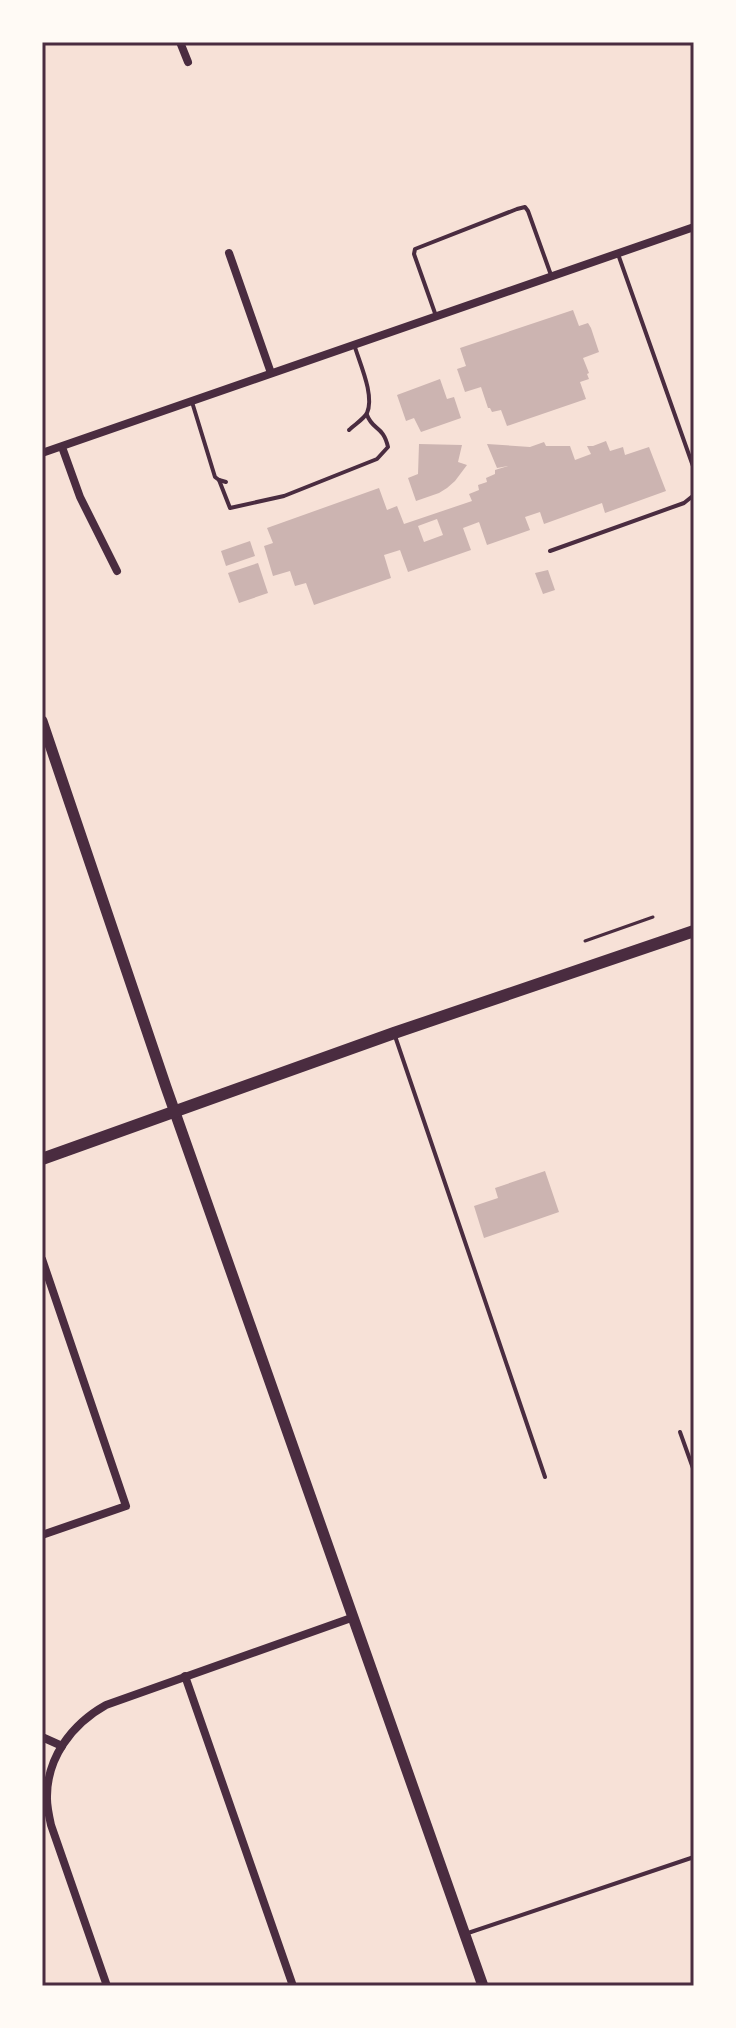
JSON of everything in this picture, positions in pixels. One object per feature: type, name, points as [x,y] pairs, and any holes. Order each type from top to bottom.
[{"type":"main road","points":[[42,1159],[394,1033],[694,931]]},
{"type":"street","points":[[180,42],[188,62]]},
{"type":"street","points":[[42,453],[694,227]]},
{"type":"street","points":[[229,253],[271,373]]},
{"type":"street","points":[[62,447],[80,497],[117,571]]},
{"type":"street","points":[[42,721],[483,1986]]},
{"type":"street","points":[[42,1259],[126,1506],[42,1535]]},
{"type":"street","points":[[107,1986],[51,1825],[46,1769],[73,1729],[88,1715],[106,1705],[354,1617]]},
{"type":"street","points":[[185,1676],[293,1986]]},
{"type":"street","points":[[42,1737],[62,1746]]},
{"type":"lane","points":[[436,316],[414,254],[415,249],[517,209],[525,207],[528,211],[552,277]]},
{"type":"lane","points":[[618,254],[694,469]]},
{"type":"lane","points":[[192,402],[215,477],[230,508],[284,496],[377,459],[388,447],[385,433],[369,421],[367,415],[369,392],[354,344]]},
{"type":"lane","points":[[349,430],[367,415]]},
{"type":"lane","points":[[219,480],[226,482]]},
{"type":"lane","points":[[550,551],[684,503],[694,495]]},
{"type":"lane","points":[[394,1033],[545,1477]]},
{"type":"lane","points":[[680,1432],[694,1471]]},
{"type":"lane","points":[[464,1934],[694,1857]]},
{"type":"path","points":[[585,941],[653,917]]},
{"type":"building","points":[[573,310],[579,326],[588,323],[599,352],[583,358],[589,373],[589,379],[580,382],[586,399],[507,426],[501,410],[492,412],[488,408],[481,387],[465,392],[457,369],[466,366],[460,348]]},
{"type":"building","points":[[440,379],[447,399],[454,397],[461,418],[421,432],[414,418],[406,421],[397,395]]},
{"type":"building","points":[[606,441],[610,451],[623,447],[625,455],[649,447],[666,491],[605,513],[602,503],[544,524],[540,512],[525,517],[530,530],[487,545],[479,522],[463,528],[471,550],[408,572],[400,550],[384,555],[391,578],[314,605],[306,583],[295,586],[290,571],[273,576],[264,546],[273,543],[267,528],[379,488],[387,510],[397,506],[404,524],[472,501],[469,494],[479,490],[478,485],[487,482],[486,478],[495,474],[495,470],[508,466],[497,468],[487,444],[530,447],[544,442],[546,446],[570,446],[575,460],[591,454],[587,446]],"holes":[[[437,519],[443,535],[424,542],[418,526]]]},
{"type":"building","points":[[419,444],[462,445],[458,462],[467,465],[447,488],[416,501],[408,478],[418,474]]},
{"type":"building","points":[[250,541],[255,556],[226,566],[221,551]]},
{"type":"building","points":[[258,563],[268,593],[239,603],[228,573]]},
{"type":"building","points":[[548,570],[555,590],[543,594],[535,573]]},
{"type":"building","points":[[545,1171],[559,1212],[484,1238],[474,1206],[498,1198],[495,1188]]}]
